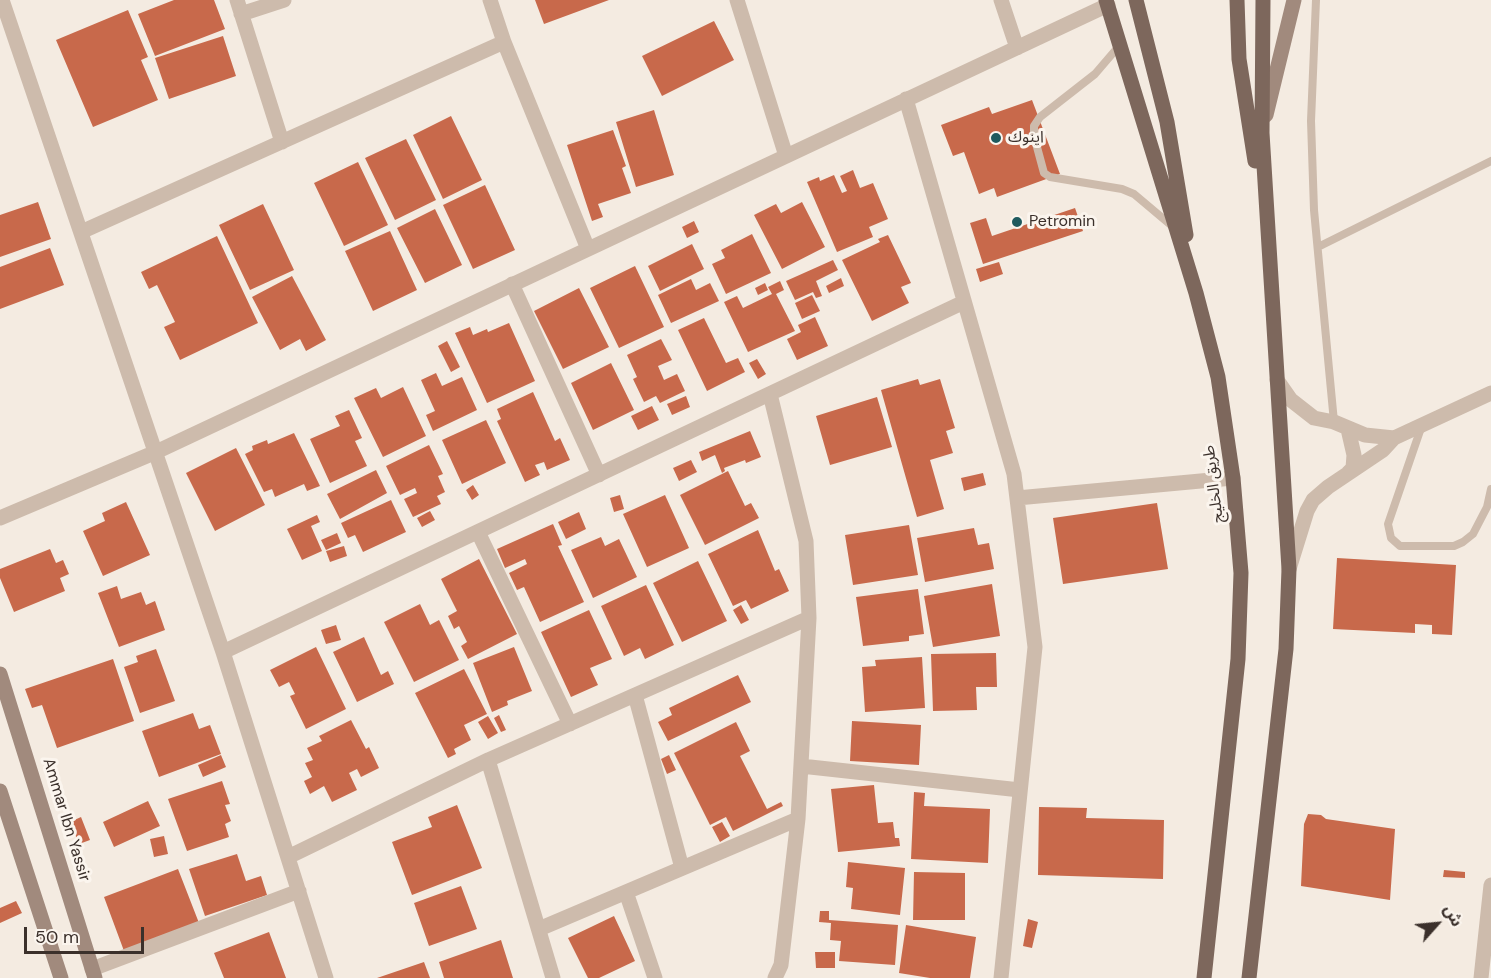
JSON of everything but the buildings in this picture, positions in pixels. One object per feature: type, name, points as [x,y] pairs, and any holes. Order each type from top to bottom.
[{"type":"main road","points":[[1136,0],[1167,122],[1196,293]]},
{"type":"main road","points":[[1237,0],[1239,59],[1269,256]]},
{"type":"main road","points":[[1249,978],[1286,649],[1289,569],[1262,133],[1263,0]]},
{"type":"main road","name":"طريق الخليج","points":[[1107,2],[1196,293],[1218,377],[1233,477],[1241,573],[1238,659],[1204,978]]},
{"type":"street","points":[[2,0],[223,652],[326,978]]},
{"type":"street","points":[[282,142],[239,7],[284,0]]},
{"type":"street","points":[[490,0],[504,42],[588,249]]},
{"type":"street","points":[[737,0],[786,156]]},
{"type":"street","points":[[1001,0],[1017,48]]},
{"type":"street","points":[[1262,133],[1294,0]]},
{"type":"street","points":[[0,518],[156,452],[1017,48],[1107,2]]},
{"type":"street","points":[[81,232],[504,42]]},
{"type":"street","points":[[906,99],[1014,474],[1035,647],[1001,978]]},
{"type":"street","points":[[512,284],[599,475]]},
{"type":"street","points":[[223,652],[964,302]]},
{"type":"street","points":[[1277,380],[1291,400],[1314,418],[1334,422],[1365,435],[1394,438]]},
{"type":"street","points":[[1289,569],[1301,526],[1313,500],[1394,438],[1491,393]]},
{"type":"street","points":[[770,394],[806,541],[809,618],[798,819],[781,965],[776,978]]},
{"type":"street","points":[[1348,429],[1354,455],[1353,468],[1348,473]]},
{"type":"street","points":[[1017,498],[1233,477]]},
{"type":"street","points":[[478,532],[570,724]]},
{"type":"street","points":[[288,857],[488,760],[809,618]]},
{"type":"street","name":"Ammar Ibn Yassir","points":[[0,674],[93,973]]},
{"type":"street","points":[[635,695],[682,868]]},
{"type":"street","points":[[488,760],[553,978]]},
{"type":"street","points":[[801,766],[1020,790]]},
{"type":"street","points":[[0,791],[61,978]]},
{"type":"street","points":[[539,929],[798,819]]},
{"type":"street","points":[[1480,978],[1491,885]]},
{"type":"street","points":[[93,973],[298,891]]},
{"type":"street","points":[[626,892],[655,978]]},
{"type":"lane","points":[[1316,0],[1311,121],[1318,247],[1334,422]]},
{"type":"lane","points":[[1120,44],[1095,74],[1040,117],[1034,126],[1034,136],[1044,173],[1050,177],[1122,189],[1134,194],[1176,229]]},
{"type":"lane","points":[[1318,247],[1491,161]]},
{"type":"lane","points":[[1422,425],[1388,524],[1391,538],[1400,546],[1454,546],[1463,542],[1473,534],[1486,507],[1491,489]]},
{"type":"place","name":"اينوك","points":[[996,138]]},
{"type":"place","name":"Petromin","points":[[1017,222]]}]
